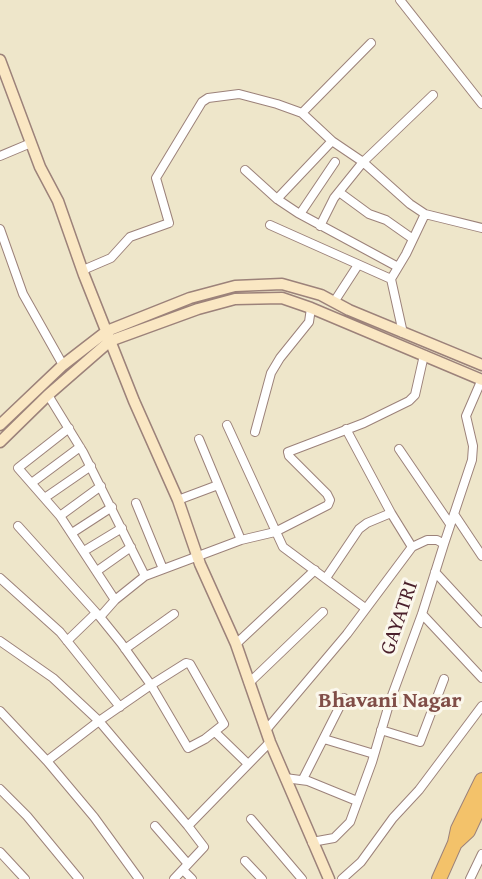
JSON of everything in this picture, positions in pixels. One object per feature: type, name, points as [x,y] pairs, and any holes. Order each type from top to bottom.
[{"type":"highway","points":[[439,879],[455,843],[458,829],[482,780]]},
{"type":"highway","points":[[455,843],[468,831],[482,801]]},
{"type":"street","points":[[400,0],[482,104]]},
{"type":"street","points":[[302,113],[371,43]]},
{"type":"street","points":[[0,60],[40,167],[58,201],[134,401],[177,500],[197,556],[236,644],[270,742],[329,879]]},
{"type":"street","points":[[83,270],[111,258],[130,237],[170,223],[156,177],[203,100],[239,94],[302,113],[332,141],[363,162],[410,204],[425,214],[482,228]]},
{"type":"street","points":[[320,226],[332,201],[363,162],[433,95]]},
{"type":"street","points":[[277,199],[332,141]]},
{"type":"street","points":[[0,156],[31,142]]},
{"type":"street","points":[[300,214],[335,162]]},
{"type":"street","points":[[245,170],[277,199],[300,214],[398,267]]},
{"type":"street","points":[[339,192],[369,214],[386,220],[413,239]]},
{"type":"street","points":[[404,333],[391,279],[425,214]]},
{"type":"street","points":[[270,225],[391,279]]},
{"type":"street","points":[[0,229],[23,294],[63,365]]},
{"type":"street","points":[[334,302],[358,265]]},
{"type":"street","points":[[0,425],[63,365],[109,336],[190,298],[235,286],[282,284],[321,295],[482,365]]},
{"type":"street","points":[[0,442],[109,336],[235,300],[282,298],[482,380]]},
{"type":"street","points":[[255,432],[271,373],[309,322],[311,308]]},
{"type":"street","points":[[67,641],[145,576],[241,540],[275,532],[325,507],[330,500],[327,494],[290,458],[288,452],[364,423],[413,399],[417,391],[424,355]]},
{"type":"street","name":"GAYATRI","points":[[312,842],[334,838],[350,822],[422,614],[474,453],[466,416],[482,380]]},
{"type":"street","points":[[48,395],[91,466],[145,576]]},
{"type":"street","points":[[227,425],[275,532],[286,551],[365,608]]},
{"type":"street","points":[[69,428],[18,466],[60,516],[115,600]]},
{"type":"street","points":[[346,429],[412,547]]},
{"type":"street","points":[[199,439],[241,540]]},
{"type":"street","points":[[33,482],[80,447]]},
{"type":"street","points":[[399,449],[450,524]]},
{"type":"street","points":[[46,497],[91,466]]},
{"type":"street","points":[[177,500],[218,485]]},
{"type":"street","points":[[60,516],[101,486]]},
{"type":"street","points":[[136,502],[163,569]]},
{"type":"street","points":[[72,533],[112,507]]},
{"type":"street","points":[[326,578],[359,529],[367,523],[392,513]]},
{"type":"street","points":[[454,514],[482,555]]},
{"type":"street","points":[[18,526],[98,615],[125,649],[151,685],[189,749],[215,732],[224,723],[188,663],[151,685],[99,721],[47,761]]},
{"type":"street","points":[[84,551],[122,528]]},
{"type":"street","points":[[266,730],[342,641],[412,547],[427,540],[437,540],[444,544]]},
{"type":"street","points":[[97,571],[131,547]]},
{"type":"street","points":[[236,644],[315,570]]},
{"type":"street","points":[[435,572],[482,623]]},
{"type":"street","points":[[0,578],[67,641],[120,707]]},
{"type":"street","points":[[249,684],[323,612]]},
{"type":"street","points":[[125,649],[174,614]]},
{"type":"street","points":[[422,614],[482,678]]},
{"type":"street","points":[[0,641],[53,678],[99,721],[204,847],[174,879]]},
{"type":"street","points":[[381,730],[420,742],[444,679]]},
{"type":"street","points":[[303,779],[344,698]]},
{"type":"street","points":[[342,879],[361,862],[482,706]]},
{"type":"street","points":[[0,711],[47,761],[94,817],[139,879]]},
{"type":"street","points":[[215,732],[248,764]]},
{"type":"street","points":[[324,739],[374,754]]},
{"type":"street","points":[[188,826],[270,742]]},
{"type":"street","points":[[285,778],[303,779],[357,801]]},
{"type":"street","points":[[0,789],[27,816],[79,879]]},
{"type":"street","points":[[251,819],[302,879]]},
{"type":"street","points":[[155,826],[186,867],[192,879]]},
{"type":"street","points":[[0,852],[25,879]]},
{"type":"street","points":[[470,879],[482,854]]},
{"type":"street","points":[[245,861],[262,879]]},
{"type":"district","name":"Bhavani Nagar","points":[[390,701]]}]
